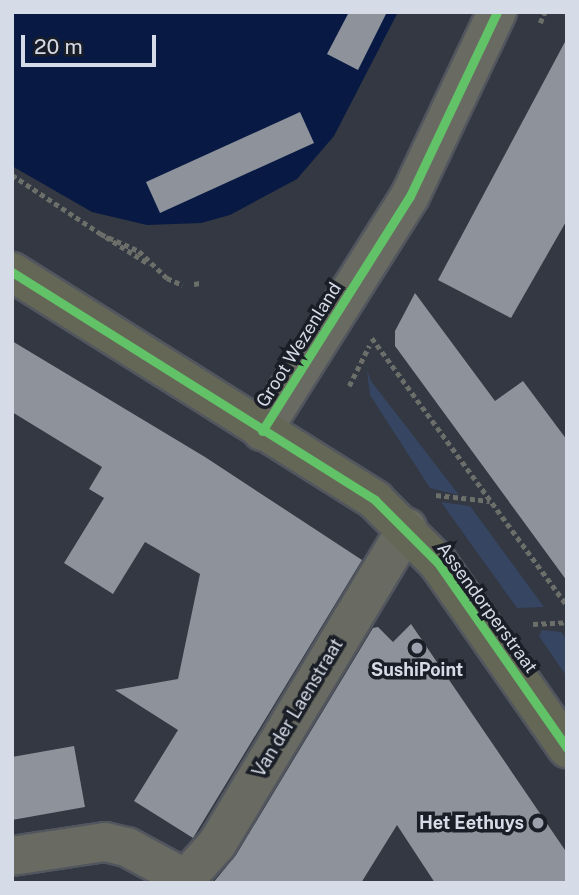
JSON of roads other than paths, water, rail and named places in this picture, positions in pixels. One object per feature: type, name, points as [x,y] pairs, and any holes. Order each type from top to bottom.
[{"type":"main road","name":"Groot Wezenland","points":[[12,272],[262,431]]},
{"type":"main road","name":"Assendorperstraat","points":[[262,431],[375,500],[407,528],[438,563],[567,748]]},
{"type":"street","name":"Groot Wezenland","points":[[262,431],[410,196],[445,130],[497,12]]},
{"type":"street","name":"Van der Laenstraat","points":[[183,880],[217,844],[407,528]]},
{"type":"street","points":[[12,856],[105,842],[127,847],[183,880]]},
{"type":"place","name":"SushiPoint","points":[[417,648]]},
{"type":"place","name":"Het Eethuys","points":[[538,823]]}]
